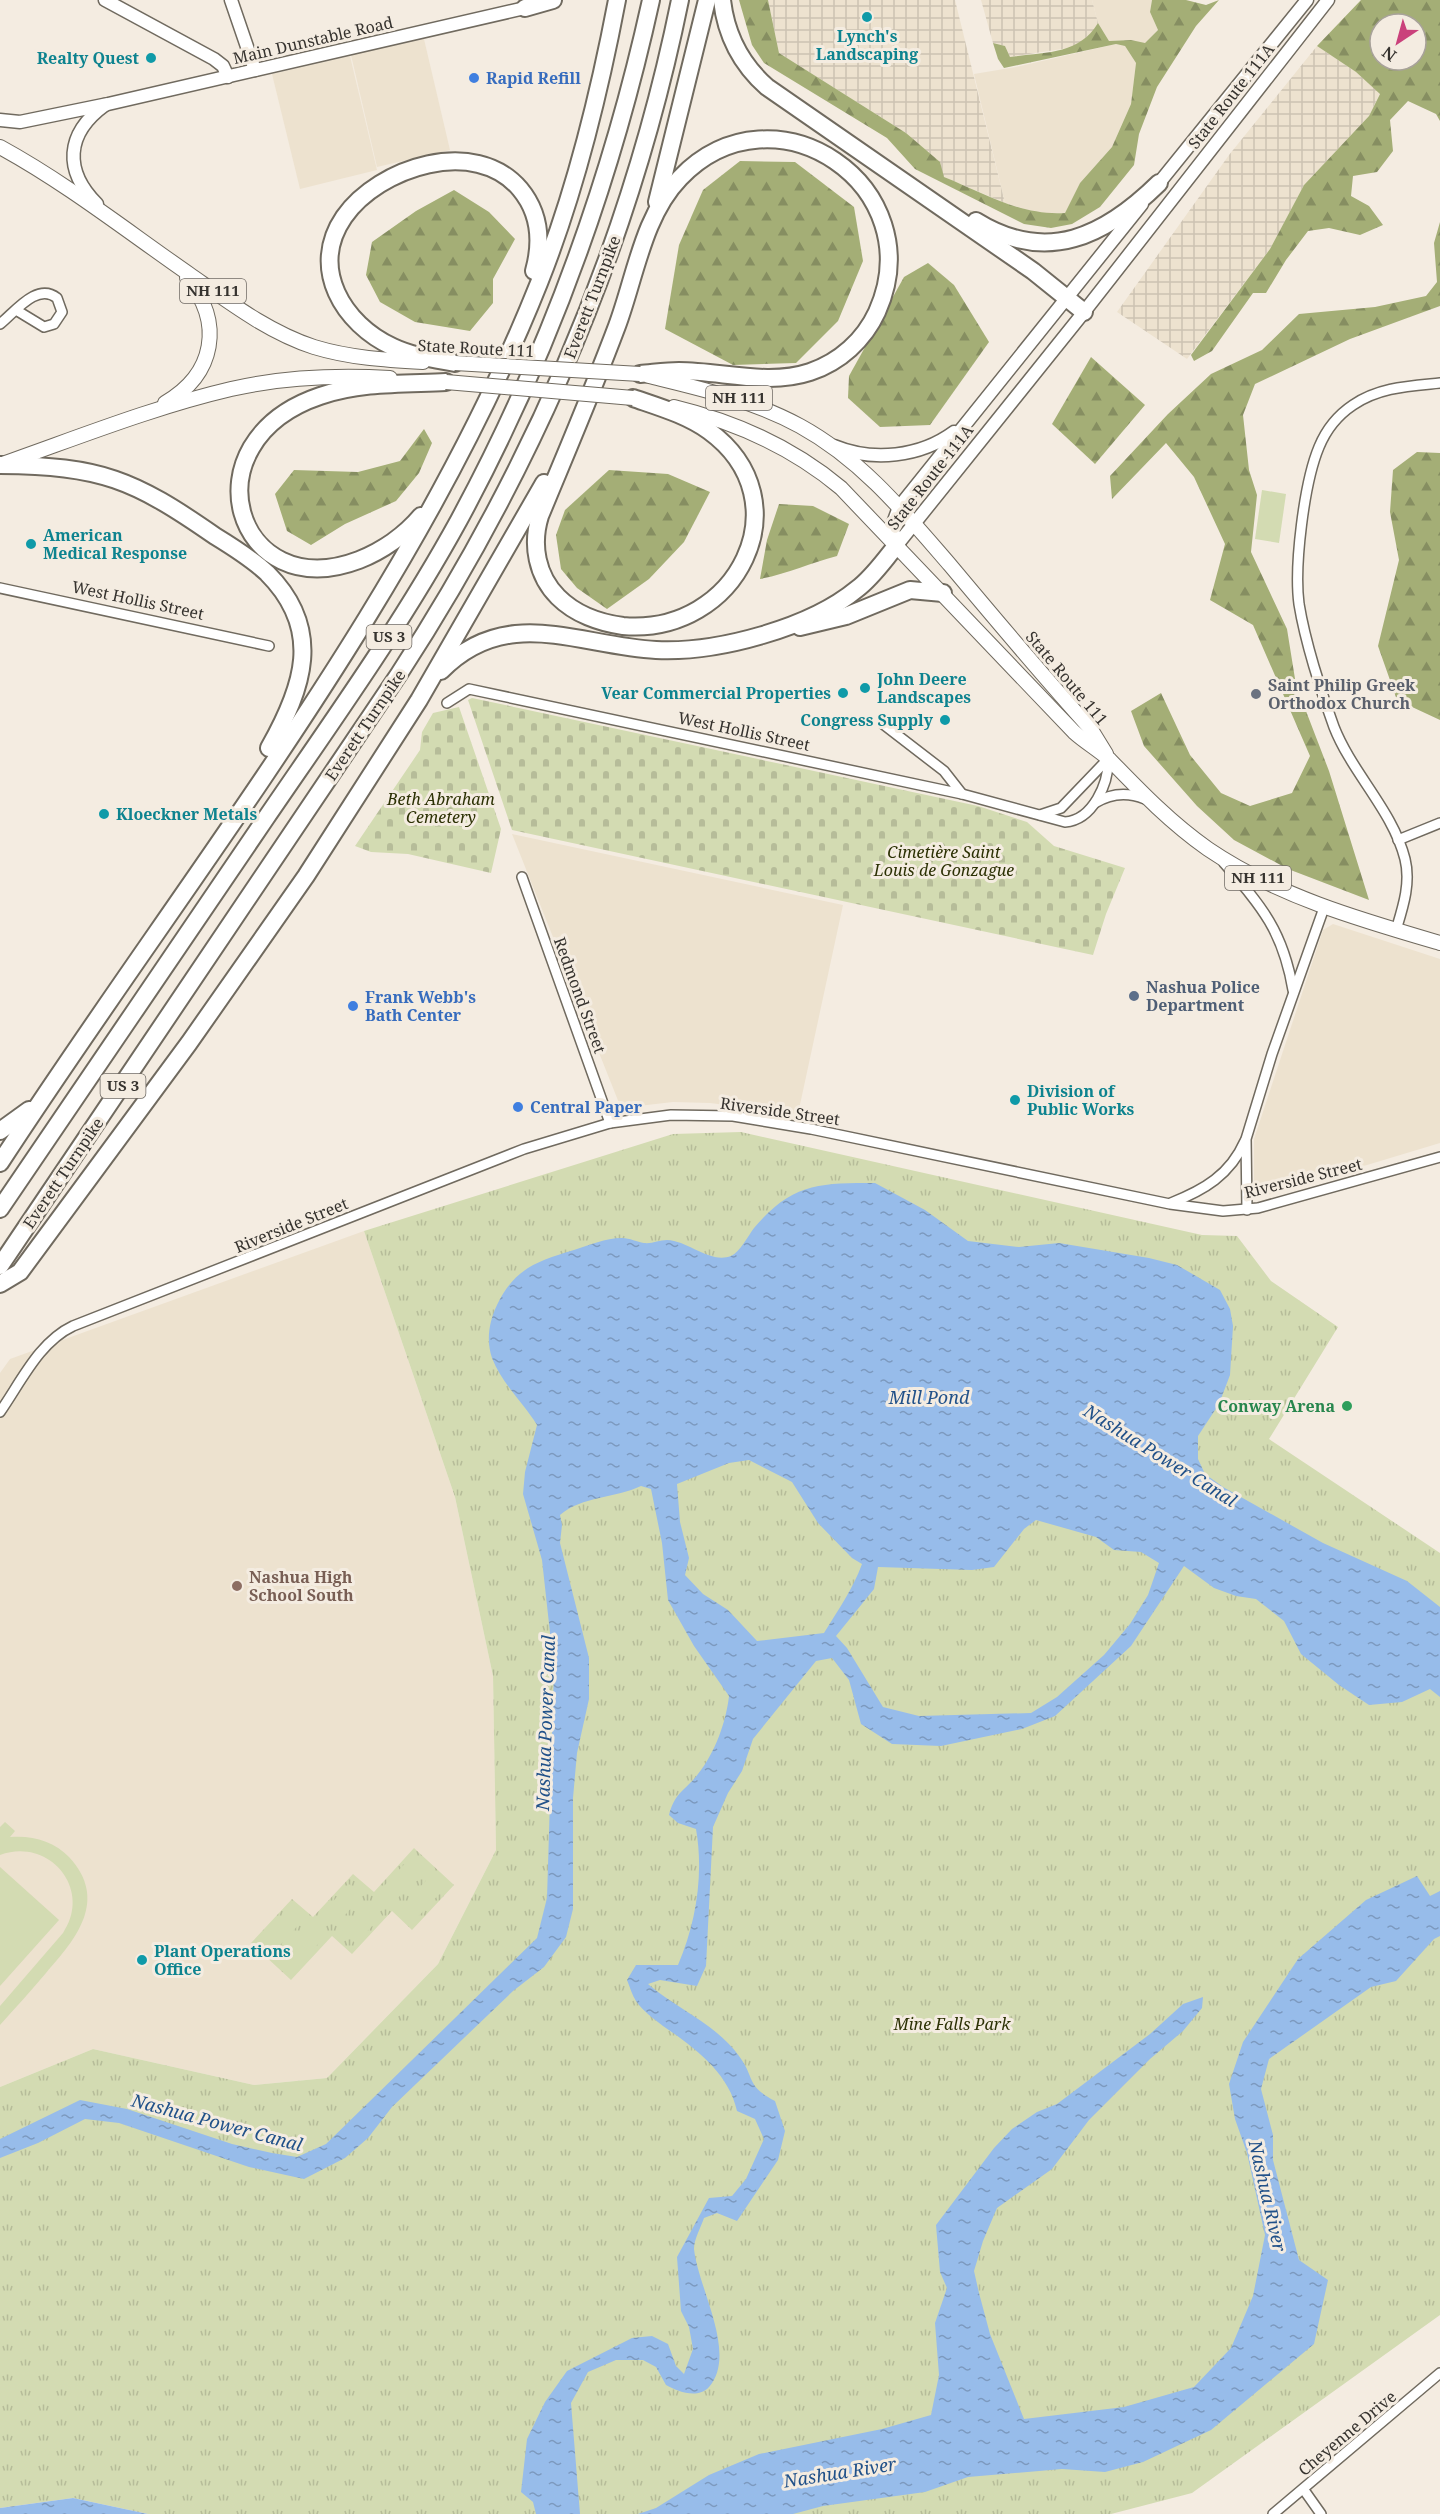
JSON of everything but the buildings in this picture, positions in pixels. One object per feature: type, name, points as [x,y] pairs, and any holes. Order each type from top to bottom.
[{"type":"highway","points":[[525,8],[553,0]]},
{"type":"highway","points":[[0,1163],[365,621],[445,484],[544,271],[570,190],[597,91],[617,0]]},
{"type":"highway","name":"Everett Turnpike","points":[[0,1209],[364,675],[458,522],[516,406],[573,269],[616,137],[651,0]]},
{"type":"highway","name":"Everett Turnpike","points":[[0,1266],[399,674],[442,607],[491,520],[548,405],[604,268],[647,136],[680,0]]},
{"type":"highway","points":[[633,398],[684,417],[719,439],[734,456],[745,475],[753,514],[752,536],[743,565],[721,594],[704,607],[683,617],[660,624],[638,626],[605,622],[572,608],[550,588],[537,560],[538,523],[622,311],[651,226],[707,0]]},
{"type":"highway","points":[[722,0],[730,36],[749,69],[767,87],[1033,271],[1084,312]]},
{"type":"highway","points":[[808,116],[986,226],[1019,240],[1054,243],[1084,236],[1125,213],[1159,183]]},
{"type":"highway","points":[[640,374],[678,371],[784,377],[824,366],[851,348],[870,325],[884,296],[890,267],[884,226],[859,180],[834,158],[791,141],[773,139],[746,141],[728,146],[703,159],[669,191],[651,226]]},
{"type":"highway","points":[[454,363],[409,353],[374,337],[347,313],[332,284],[330,253],[335,234],[344,217],[368,193],[403,173],[445,162],[481,164],[504,175],[526,198],[538,226],[539,249],[513,341]]},
{"type":"highway","points":[[445,484],[418,520],[398,538],[366,557],[324,568],[293,564],[266,549],[247,524],[238,494],[240,470],[254,441],[270,424],[301,404],[348,389],[446,382]]},
{"type":"highway","points":[[419,700],[549,474],[593,386]]},
{"type":"highway","points":[[0,465],[76,468],[139,487],[167,503],[248,558],[273,580],[287,599],[302,645],[302,672],[297,692],[287,716],[211,851]]},
{"type":"highway","points":[[764,633],[803,619],[844,599],[867,580],[897,545]]},
{"type":"highway","points":[[0,1284],[20,1272],[255,951],[433,679],[453,660],[484,641],[508,634],[547,633],[636,648],[678,650],[706,647],[839,619],[910,590],[943,593]]},
{"type":"highway","points":[[0,1131],[22,1116],[47,1092]]},
{"type":"main road","points":[[105,0],[214,59],[223,66],[228,76]]},
{"type":"main road","points":[[231,0],[255,70]]},
{"type":"main road","name":"State Route 111A","points":[[897,545],[892,526],[899,507],[1307,0]]},
{"type":"main road","name":"State Route 111A","points":[[897,545],[1084,312],[1328,0]]},
{"type":"main road","name":"Main Dunstable Road","points":[[0,120],[15,122],[108,104],[525,8]]},
{"type":"main road","name":"Main Dunstable Road","points":[[108,104],[91,117],[80,132],[75,148],[74,166],[87,193],[127,231]]},
{"type":"main road","name":"State Route 111","points":[[0,147],[46,174],[261,323],[314,347],[372,359],[640,374],[709,390],[752,403],[799,425],[830,444],[865,472],[915,524],[1090,728],[1108,759]]},
{"type":"main road","points":[[131,420],[184,390],[200,369],[208,352],[209,324],[203,303],[190,282],[170,261]]},
{"type":"main road","name":"State Route 111","points":[[0,465],[219,392],[290,380],[348,376],[633,398],[725,421],[780,446],[841,488],[1074,732],[1108,759]]},
{"type":"main road","points":[[830,444],[872,455],[915,451],[947,437],[977,410]]},
{"type":"main road","name":"West Hollis Street","points":[[1108,759],[1148,800],[1216,854],[1255,876],[1324,905],[1440,943]]},
{"type":"street","points":[[0,324],[16,310],[34,296],[44,292],[57,298],[62,312],[54,324],[44,327],[16,310]]},
{"type":"street","points":[[1396,930],[1407,886],[1406,861],[1398,840],[1334,727],[1303,621],[1298,590],[1298,559],[1313,466],[1319,446],[1332,424],[1351,406],[1374,393],[1440,382]]},
{"type":"street","name":"West Hollis Street","points":[[0,588],[269,646]]},
{"type":"street","name":"West Hollis Street","points":[[447,703],[469,689],[962,794],[1068,822],[1079,817],[1093,804],[1109,796],[1124,794],[1148,800]]},
{"type":"street","points":[[883,724],[944,771],[962,794]]},
{"type":"street","points":[[1038,815],[1049,814],[1061,808],[1108,759]]},
{"type":"street","name":"West Hollis Street","points":[[1093,804],[1106,780],[1108,759]]},
{"type":"street","points":[[1398,840],[1440,823]]},
{"type":"street","points":[[1216,854],[1252,896],[1278,933],[1294,993]]},
{"type":"street","name":"Redmond Street","points":[[522,877],[610,1123]]},
{"type":"street","points":[[1170,1204],[1201,1190],[1223,1175],[1236,1159],[1246,1139],[1324,905]]},
{"type":"street","name":"Riverside Street","points":[[0,1412],[46,1346],[59,1333],[73,1326],[524,1149],[610,1123],[671,1115],[733,1116],[849,1136],[1203,1209],[1247,1210],[1440,1157]]},
{"type":"street","points":[[1246,1139],[1247,1210]]},
{"type":"street","name":"Cheyenne Drive","points":[[1273,2514],[1440,2373]]},
{"type":"street","points":[[1304,2490],[1321,2514]]},
{"type":"shaded area","points":[[768,0],[955,0],[1005,203],[944,177],[906,133],[779,53]]},
{"type":"shaded area","points":[[981,0],[1092,0],[1098,23],[1089,38],[1075,47],[1010,57],[1005,46],[993,43]]},
{"type":"shaded area","points":[[1092,0],[1152,0],[1150,12],[1158,30],[1145,44],[1131,40],[1109,41],[1098,23]]},
{"type":"shaded area","points":[[424,39],[450,150],[377,167],[351,55]]},
{"type":"shaded area","points":[[1116,44],[1125,46],[1136,63],[1131,104],[1112,147],[1080,183],[1065,213],[1041,214],[1005,203],[974,74],[1016,67]]},
{"type":"shaded area","points":[[1317,46],[1356,72],[1380,93],[1369,116],[1304,185],[1270,249],[1187,359],[1117,312],[1229,155]]},
{"type":"shaded area","points":[[350,56],[377,170],[300,189],[272,74]]},
{"type":"shaded area","points":[[512,834],[843,905],[798,1114],[710,1103],[673,1102],[621,1108]]},
{"type":"shaded area","points":[[1333,924],[1440,959],[1440,1143],[1264,1196],[1259,1195],[1254,1185],[1254,1139],[1323,930]]},
{"type":"shaded area","name":"Nashua High School South","points":[[364,1231],[455,1497],[493,1676],[496,1850],[438,1964],[327,2078],[254,2085],[93,2049],[0,2087],[0,1373],[10,1359]]},
{"type":"green space","points":[[739,0],[768,0],[779,53],[906,133],[940,162],[944,177],[1018,207],[1033,211],[1065,213],[1080,183],[1112,147],[1131,104],[1136,63],[1125,46],[1116,44],[1004,68],[998,59],[993,43],[1005,46],[1010,57],[1060,50],[1081,41],[1098,23],[1109,41],[1131,40],[1145,43],[1158,30],[1150,12],[1152,0],[1186,0],[1206,5],[1219,0],[1196,26],[1157,87],[1139,134],[1134,165],[1100,207],[1072,224],[1051,228],[1024,224],[915,169],[887,138],[764,63],[752,45]]},
{"type":"green space","points":[[1361,0],[1440,0],[1440,121],[1436,114],[1408,101],[1390,120],[1393,151],[1377,172],[1353,176],[1351,196],[1369,206],[1383,225],[1360,235],[1329,228],[1308,231],[1286,260],[1266,293],[1253,293],[1212,351],[1194,361],[1191,355],[1270,249],[1304,185],[1369,116],[1380,94],[1356,72],[1317,46]]},
{"type":"green space","points":[[740,161],[795,162],[854,207],[863,261],[838,321],[796,363],[733,365],[665,329],[679,245],[703,190]]},
{"type":"green space","points":[[454,190],[489,212],[515,239],[493,279],[493,303],[470,331],[415,322],[380,302],[366,275],[372,242],[416,211]]},
{"type":"green space","points":[[1440,222],[1440,306],[1350,339],[1255,384],[1243,415],[1249,470],[1257,495],[1251,552],[1287,629],[1296,685],[1329,771],[1369,900],[1288,869],[1234,840],[1197,806],[1144,746],[1131,711],[1161,693],[1190,755],[1221,793],[1250,806],[1292,793],[1310,756],[1253,625],[1210,600],[1225,544],[1194,477],[1166,443],[1112,499],[1110,476],[1168,414],[1211,374],[1262,350],[1299,314],[1375,307],[1426,296],[1437,282],[1434,243]]},
{"type":"green space","points":[[928,263],[954,285],[989,342],[930,425],[880,427],[848,398],[849,376],[904,277]]},
{"type":"green space","points":[[1091,357],[1145,405],[1095,464],[1052,424]]},
{"type":"green space","points":[[424,429],[432,443],[419,473],[396,501],[345,524],[311,545],[287,531],[275,494],[294,470],[358,472],[400,461]]},
{"type":"green space","points":[[1417,452],[1440,453],[1440,720],[1397,700],[1378,646],[1399,560],[1390,512],[1393,470]]},
{"type":"green space","points":[[609,470],[668,474],[710,492],[684,542],[649,579],[607,609],[577,588],[561,569],[556,535],[565,510]]},
{"type":"green space","points":[[1262,490],[1286,494],[1279,543],[1255,539]]},
{"type":"green space","points":[[779,504],[813,506],[849,524],[837,556],[760,579],[767,540]]},
{"type":"green space","name":"Cimetière Saint Louis de Gonzague","points":[[472,698],[978,806],[1027,822],[1054,846],[1125,868],[1106,914],[1093,955],[512,830],[468,700]]},
{"type":"green space","name":"Beth Abraham Cemetery","points":[[459,707],[501,829],[491,873],[408,854],[371,852],[355,846],[420,750],[422,732],[433,713]]},
{"type":"green space","name":"Mine Falls Park","points":[[741,1132],[1202,1235],[1237,1236],[1271,1281],[1338,1327],[1269,1439],[1440,1553],[1440,2315],[1192,2493],[1111,2514],[148,2514],[73,2498],[0,2508],[0,2087],[93,2049],[254,2085],[327,2078],[438,1964],[496,1850],[493,1676],[455,1497],[364,1231],[673,1134]]},
{"type":"green space","points":[[5,1822],[15,1831],[10,1837],[42,1840],[57,1847],[69,1857],[81,1873],[86,1888],[87,1904],[84,1918],[68,1947],[0,2025],[0,2006],[63,1933],[71,1916],[73,1900],[69,1884],[61,1871],[49,1860],[35,1853],[18,1851],[0,1855],[0,1827]]},
{"type":"green space","points":[[414,1848],[454,1885],[412,1930],[392,1911],[352,1954],[332,1936],[291,1980],[251,1943],[292,1899],[313,1917],[353,1874],[374,1892]]},
{"type":"green space","points":[[410,1858],[423,1871],[397,1899],[383,1887]]},
{"type":"green space","points":[[0,1867],[59,1920],[0,1986]]},
{"type":"green space","points":[[429,1877],[443,1890],[416,1919],[403,1906]]},
{"type":"green space","points":[[349,1884],[362,1896],[336,1925],[322,1913]]},
{"type":"green space","points":[[369,1903],[382,1915],[356,1944],[342,1931]]},
{"type":"green space","points":[[288,1909],[301,1922],[275,1951],[261,1938]]},
{"type":"green space","points":[[308,1928],[321,1941],[295,1969],[281,1957]]},
{"type":"water","name":"Mill Pond","points":[[875,1183],[925,1210],[968,1241],[1019,1247],[1059,1243],[1149,1258],[1177,1265],[1220,1290],[1230,1309],[1233,1326],[1230,1375],[1219,1404],[1198,1436],[1198,1459],[1205,1474],[1223,1487],[1323,1543],[1407,1581],[1440,1607],[1440,1697],[1430,1689],[1402,1702],[1369,1705],[1339,1685],[1301,1654],[1284,1621],[1256,1599],[1236,1596],[1214,1588],[1184,1566],[1131,1646],[1055,1716],[1022,1729],[941,1746],[892,1744],[861,1724],[849,1680],[832,1658],[816,1661],[753,1739],[742,1771],[728,1793],[713,1827],[706,1966],[697,1986],[660,1980],[648,1984],[708,2026],[730,2045],[744,2064],[755,2086],[775,2101],[785,2131],[778,2160],[737,2221],[717,2213],[704,2218],[695,2241],[697,2265],[718,2339],[717,2373],[709,2387],[699,2393],[694,2393],[682,2392],[666,2385],[656,2367],[643,2360],[616,2360],[588,2372],[571,2403],[580,2514],[536,2514],[533,2502],[521,2492],[527,2439],[545,2402],[567,2371],[632,2338],[652,2336],[668,2344],[676,2366],[684,2374],[693,2349],[689,2327],[681,2311],[677,2257],[709,2198],[732,2196],[746,2179],[764,2139],[755,2119],[737,2111],[733,2097],[709,2062],[642,2008],[635,1999],[627,1980],[636,1965],[678,1965],[684,1949],[697,1898],[698,1846],[696,1829],[678,1823],[669,1815],[677,1796],[698,1774],[714,1747],[722,1727],[729,1696],[694,1646],[668,1600],[662,1543],[651,1489],[641,1486],[578,1504],[560,1515],[562,1525],[560,1543],[589,1658],[589,1699],[577,1753],[573,1798],[573,1909],[566,1937],[544,1967],[513,1991],[392,2107],[368,2138],[345,2158],[304,2179],[249,2167],[119,2123],[85,2119],[38,2143],[0,2158],[0,2139],[80,2100],[127,2109],[232,2144],[297,2157],[326,2144],[537,1938],[547,1898],[554,1669],[542,1560],[523,1494],[525,1472],[537,1425],[507,1385],[492,1358],[489,1338],[494,1311],[504,1293],[519,1275],[549,1258],[604,1240],[622,1238],[644,1243],[675,1241],[707,1255],[723,1258],[734,1254],[768,1213],[794,1194],[822,1185]],"holes":[[[749,1460],[792,1482],[818,1523],[852,1558],[862,1564],[850,1591],[824,1633],[757,1641],[728,1610],[703,1594],[685,1575],[689,1558],[680,1522],[677,1484],[729,1463]],[[1036,1520],[1096,1537],[1114,1550],[1141,1552],[1159,1563],[1148,1595],[1130,1624],[1104,1655],[1057,1697],[1031,1713],[919,1716],[883,1707],[847,1648],[836,1636],[874,1589],[878,1567],[972,1570],[994,1567],[1024,1529]]]},
{"type":"water","name":"Nashua River","points":[[1417,1876],[1430,1896],[1440,1891],[1440,1936],[1434,1939],[1396,1981],[1371,1987],[1269,2059],[1261,2089],[1273,2135],[1273,2160],[1299,2260],[1328,2280],[1314,2344],[1211,2430],[1143,2462],[1105,2472],[1062,2469],[968,2477],[925,2492],[823,2506],[793,2514],[638,2514],[656,2508],[709,2475],[759,2454],[882,2429],[931,2415],[939,2375],[935,2323],[947,2288],[940,2272],[936,2225],[994,2148],[1012,2129],[1037,2112],[1057,2104],[1150,2034],[1183,2004],[1203,1997],[1202,2008],[1183,2031],[1150,2059],[1089,2120],[1052,2169],[997,2208],[983,2241],[974,2271],[990,2334],[1024,2419],[1124,2407],[1194,2387],[1231,2348],[1253,2296],[1265,2235],[1247,2153],[1235,2119],[1229,2084],[1243,2042],[1298,1959],[1366,1900]]},
{"type":"water","points":[[73,2498],[148,2514],[0,2514],[0,2508]]},
{"type":"place","name":"Lynch's Landscaping","points":[[867,17]]},
{"type":"place","name":"Realty Quest","points":[[151,58]]},
{"type":"place","name":"Rapid Refill","points":[[474,78]]},
{"type":"place","name":"American Medical Response","points":[[31,544]]},
{"type":"place","name":"John Deere Landscapes","points":[[865,688]]},
{"type":"place","name":"Vear Commercial Properties","points":[[843,693]]},
{"type":"place","name":"Saint Philip Greek Orthodox Church","points":[[1256,694]]},
{"type":"place","name":"Congress Supply","points":[[945,720]]},
{"type":"place","name":"Kloeckner Metals","points":[[104,814]]},
{"type":"place","name":"Nashua Police Department","points":[[1134,996]]},
{"type":"place","name":"Frank Webb's Bath Center","points":[[353,1006]]},
{"type":"place","name":"Division of Public Works","points":[[1015,1100]]},
{"type":"place","name":"Central Paper","points":[[518,1107]]},
{"type":"place","name":"Conway Arena","points":[[1347,1406]]},
{"type":"place","name":"Nashua High School South","points":[[237,1586]]},
{"type":"place","name":"Plant Operations Office","points":[[142,1960]]},
{"type":"water label","name":"Nashua Power Canal","points":[[1160,1456]]},
{"type":"water label","name":"Nashua Power Canal","points":[[546,1723]]},
{"type":"water label","name":"Nashua Power Canal","points":[[217,2123]]}]
